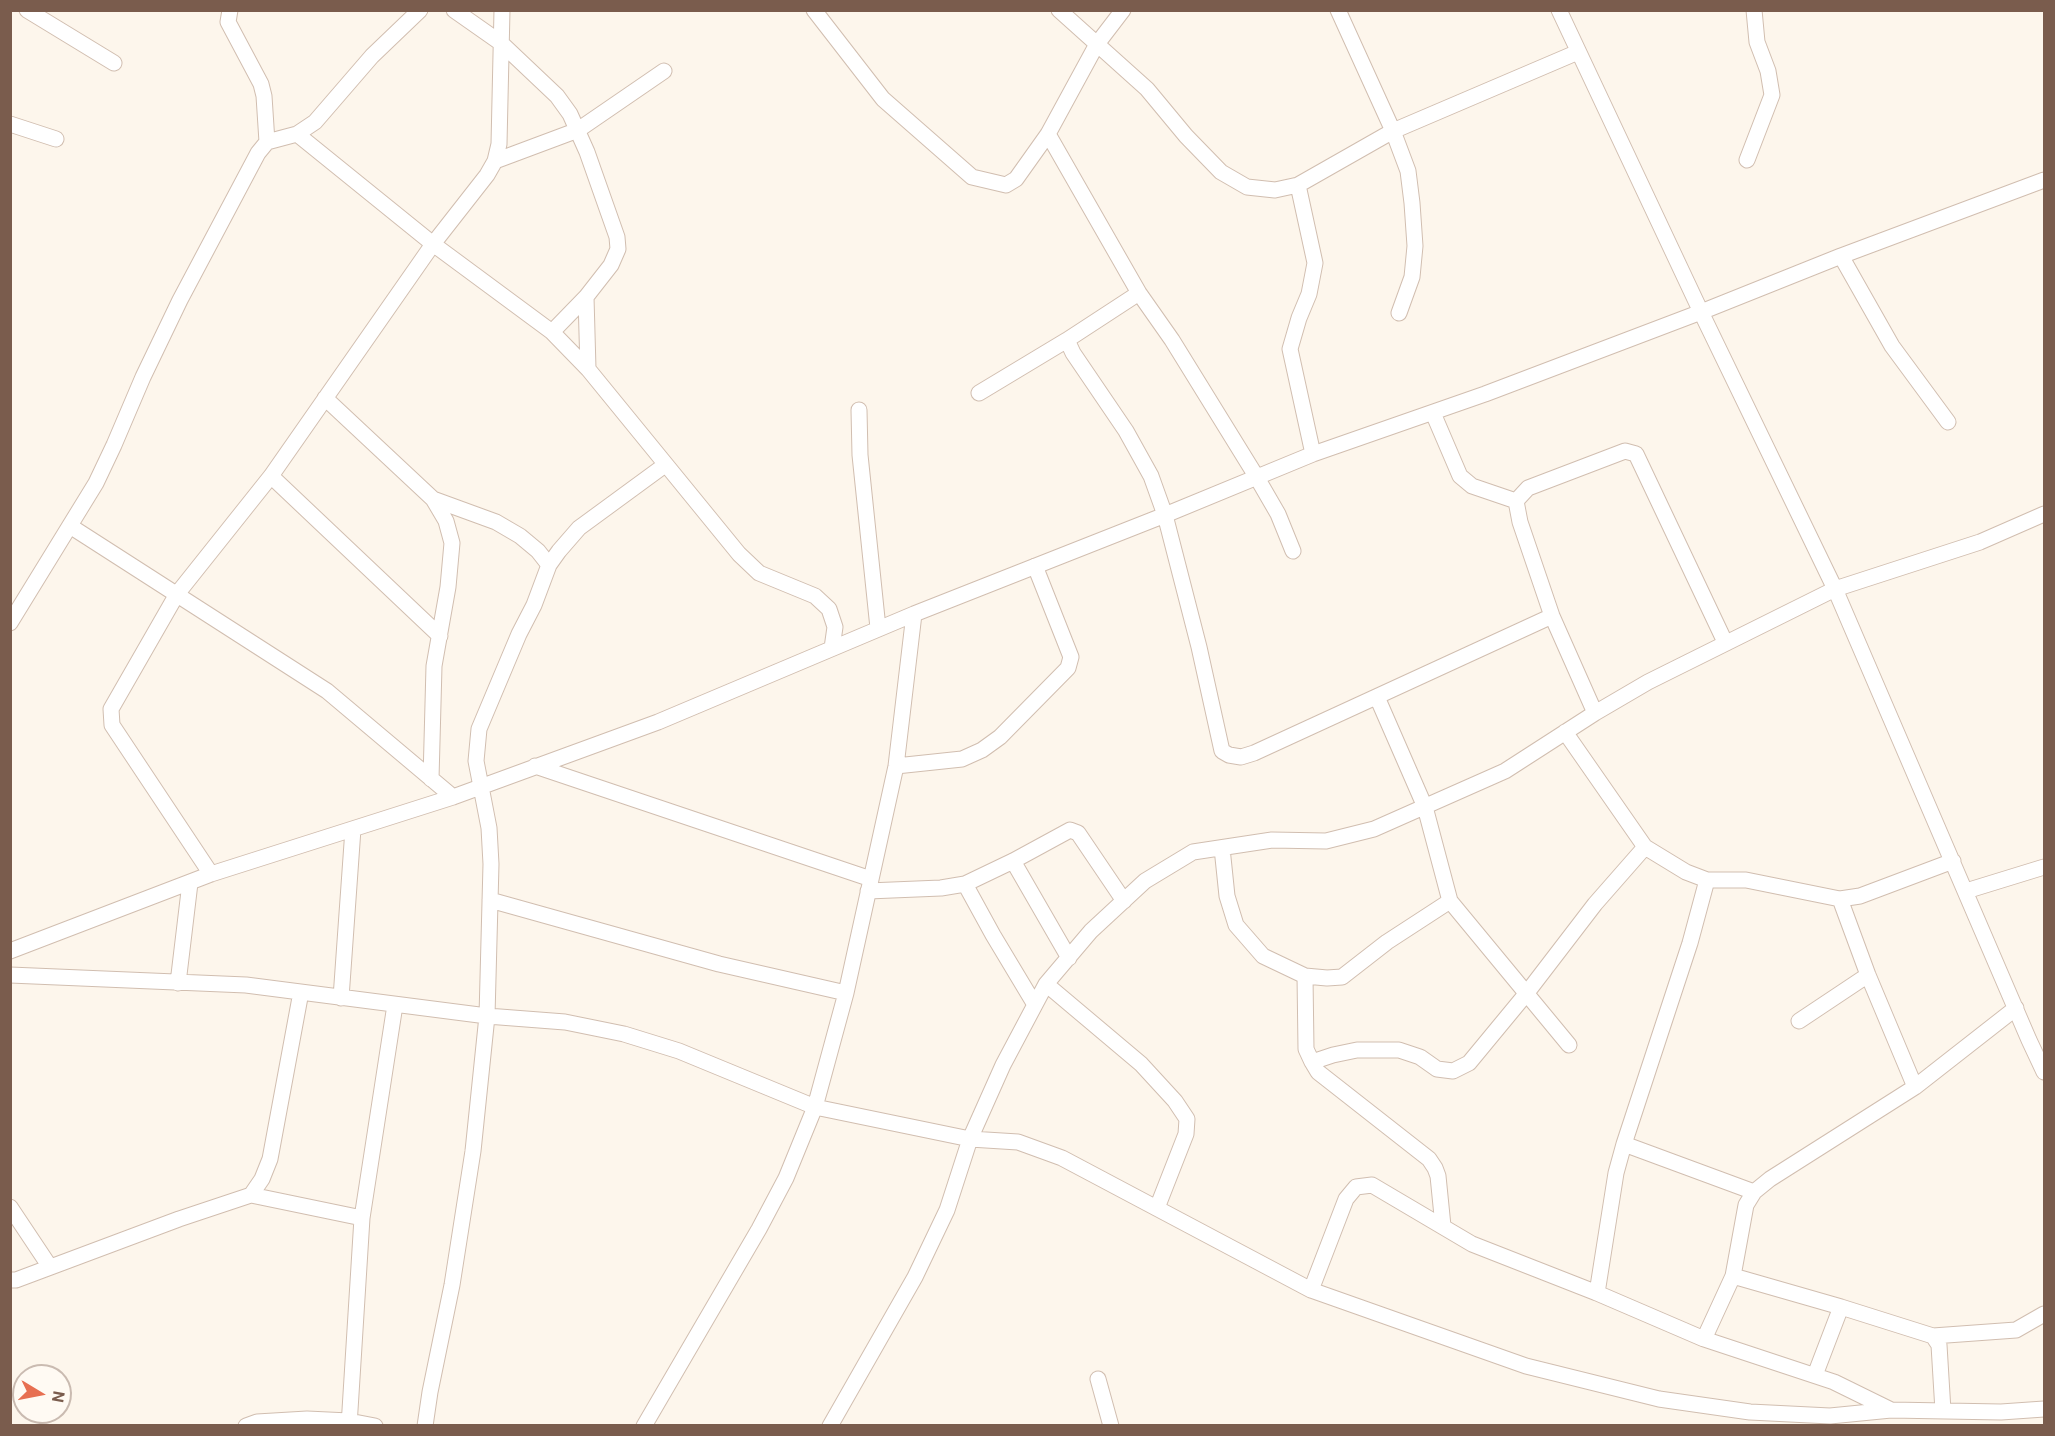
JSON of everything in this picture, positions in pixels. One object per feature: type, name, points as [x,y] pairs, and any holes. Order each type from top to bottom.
[{"type":"street","points":[[27,10],[114,63]]},
{"type":"street","points":[[52,10],[58,28]]},
{"type":"street","points":[[230,10],[228,22],[261,84],[265,104],[267,142]]},
{"type":"street","points":[[10,623],[96,483],[180,300],[258,153],[267,142],[297,134],[315,123],[372,56],[420,10]]},
{"type":"street","points":[[454,10],[501,43],[557,96],[570,114],[617,237],[618,249],[611,265],[586,297],[552,332]]},
{"type":"street","points":[[211,874],[112,725],[111,709],[177,594],[271,476],[433,244],[487,175],[495,161],[499,144],[502,10]]},
{"type":"street","points":[[814,10],[883,99],[972,177],[1006,185],[1016,179],[1048,134],[1097,44],[1123,10]]},
{"type":"street","points":[[1059,10],[1147,89],[1186,136],[1221,172],[1247,187],[1275,190],[1298,185],[1393,130],[1578,52]]},
{"type":"street","points":[[1338,10],[1393,130],[1408,171],[1415,246],[1412,277],[1399,314]]},
{"type":"street","points":[[1559,10],[1834,588],[2044,1072]]},
{"type":"street","points":[[1747,160],[1772,95],[1768,71],[1757,42],[1753,19],[1754,10]]},
{"type":"street","points":[[495,161],[578,130],[664,71]]},
{"type":"street","points":[[10,124],[56,139]]},
{"type":"street","points":[[297,134],[433,244],[552,332],[588,369],[739,554],[759,573],[815,596],[829,609],[835,627],[832,648]]},
{"type":"street","points":[[1048,134],[1139,293],[1178,350],[1256,476],[1278,514],[1293,551]]},
{"type":"street","points":[[10,951],[211,874],[453,797],[658,722],[878,628],[1165,515],[1312,454],[1433,413],[2044,180]]},
{"type":"street","points":[[1298,185],[1315,263],[1309,294],[1290,349],[1312,454]]},
{"type":"street","points":[[1840,256],[1892,346],[1948,422]]},
{"type":"street","points":[[979,393],[1139,293]]},
{"type":"street","points":[[586,297],[588,369]]},
{"type":"street","points":[[1067,340],[1073,353],[1126,430],[1150,476],[1165,515],[1222,750],[1229,755],[1241,757],[1254,753],[1295,732],[1377,697],[1552,616]]},
{"type":"street","points":[[325,398],[433,499],[446,521],[452,543],[448,587],[434,666],[431,779]]},
{"type":"street","points":[[859,410],[860,455],[878,628]]},
{"type":"street","points":[[1433,413],[1460,476],[1472,486],[1516,501]]},
{"type":"street","points":[[1516,501],[1528,488],[1626,451],[1636,454],[1725,642]]},
{"type":"street","points":[[425,1425],[452,1285],[473,1151],[487,1016],[489,828],[476,761],[479,729],[519,634],[534,605],[549,565],[579,528],[665,465]]},
{"type":"street","points":[[271,476],[440,636]]},
{"type":"street","points":[[433,499],[496,522],[520,536],[549,565]]},
{"type":"street","points":[[1516,501],[1520,522],[1552,616],[1595,712]]},
{"type":"street","points":[[830,1425],[915,1277],[947,1210],[970,1139],[1003,1065],[1046,984],[1091,931],[1145,881],[1193,852],[1272,840],[1326,841],[1374,829],[1504,771],[1595,712],[1648,682],[1834,588],[1980,542],[2044,514]]},
{"type":"street","points":[[70,526],[327,691],[453,797]]},
{"type":"street","points":[[896,766],[962,759],[982,750],[1000,737],[1068,668],[1071,657],[1035,566]]},
{"type":"street","points":[[644,1425],[759,1229],[786,1178],[815,1107],[846,993],[896,766],[914,614]]},
{"type":"street","points":[[1377,697],[1425,807],[1450,901],[1569,1045]]},
{"type":"street","points":[[1565,732],[1645,847],[1686,872],[1707,880],[1746,880],[1840,899],[1860,896],[1953,861]]},
{"type":"street","points":[[536,766],[870,885],[941,888],[965,884],[1070,830],[1075,830],[1124,901]]},
{"type":"street","points":[[341,998],[353,829]]},
{"type":"street","points":[[1311,1062],[1333,1054],[1357,1050],[1399,1050],[1420,1057],[1437,1069],[1454,1071],[1469,1063],[1526,994],[1595,904],[1645,847]]},
{"type":"street","points":[[1221,848],[1227,896],[1236,925],[1263,956],[1305,976],[1342,977],[1387,942],[1450,901]]},
{"type":"street","points":[[1013,861],[1069,957]]},
{"type":"street","points":[[1966,891],[2044,867]]},
{"type":"street","points":[[1597,1293],[1616,1173],[1690,943],[1707,880]]},
{"type":"street","points":[[178,983],[190,883]]},
{"type":"street","points":[[965,884],[1035,1005]]},
{"type":"street","points":[[1840,899],[1868,975],[1915,1087]]},
{"type":"street","points":[[490,900],[719,964],[846,993]]},
{"type":"street","points":[[10,975],[246,985],[487,1016],[565,1022],[624,1034],[679,1051],[815,1107],[970,1139],[1018,1142],[1062,1158],[1311,1290],[1526,1366],[1659,1399],[1750,1412],[1804,1416],[1891,1410],[2001,1412],[2044,1409]]},
{"type":"street","points":[[1799,1021],[1868,975]]},
{"type":"street","points":[[1305,976],[1305,1041],[1311,1062],[1318,1072],[1429,1159],[1436,1168],[1438,1176],[1443,1226]]},
{"type":"street","points":[[1046,984],[1141,1064],[1175,1101],[1187,1119],[1186,1134],[1157,1208]]},
{"type":"street","points":[[251,1195],[262,1179],[270,1159],[301,992]]},
{"type":"street","points":[[349,1423],[363,1218],[395,1005]]},
{"type":"street","points":[[1704,1339],[1732,1276],[1746,1205],[1754,1192],[1770,1179],[1915,1087],[2016,1008]]},
{"type":"street","points":[[2029,1040],[2044,1035]]},
{"type":"street","points":[[1624,1144],[1754,1192]]},
{"type":"street","points":[[1311,1290],[1346,1199],[1356,1187],[1372,1185],[1472,1244],[1597,1293],[1704,1339],[1834,1382],[1891,1410]]},
{"type":"street","points":[[10,1280],[251,1195],[363,1218]]},
{"type":"street","points":[[10,1207],[50,1267]]},
{"type":"street","points":[[1732,1276],[1933,1336],[2016,1330],[2044,1314]]},
{"type":"street","points":[[1815,1375],[1841,1307]]},
{"type":"street","points":[[1933,1336],[1939,1345],[1943,1411]]},
{"type":"street","points":[[1098,1379],[1111,1425]]},
{"type":"street","points":[[246,1425],[257,1422],[307,1419],[375,1425]]}]
